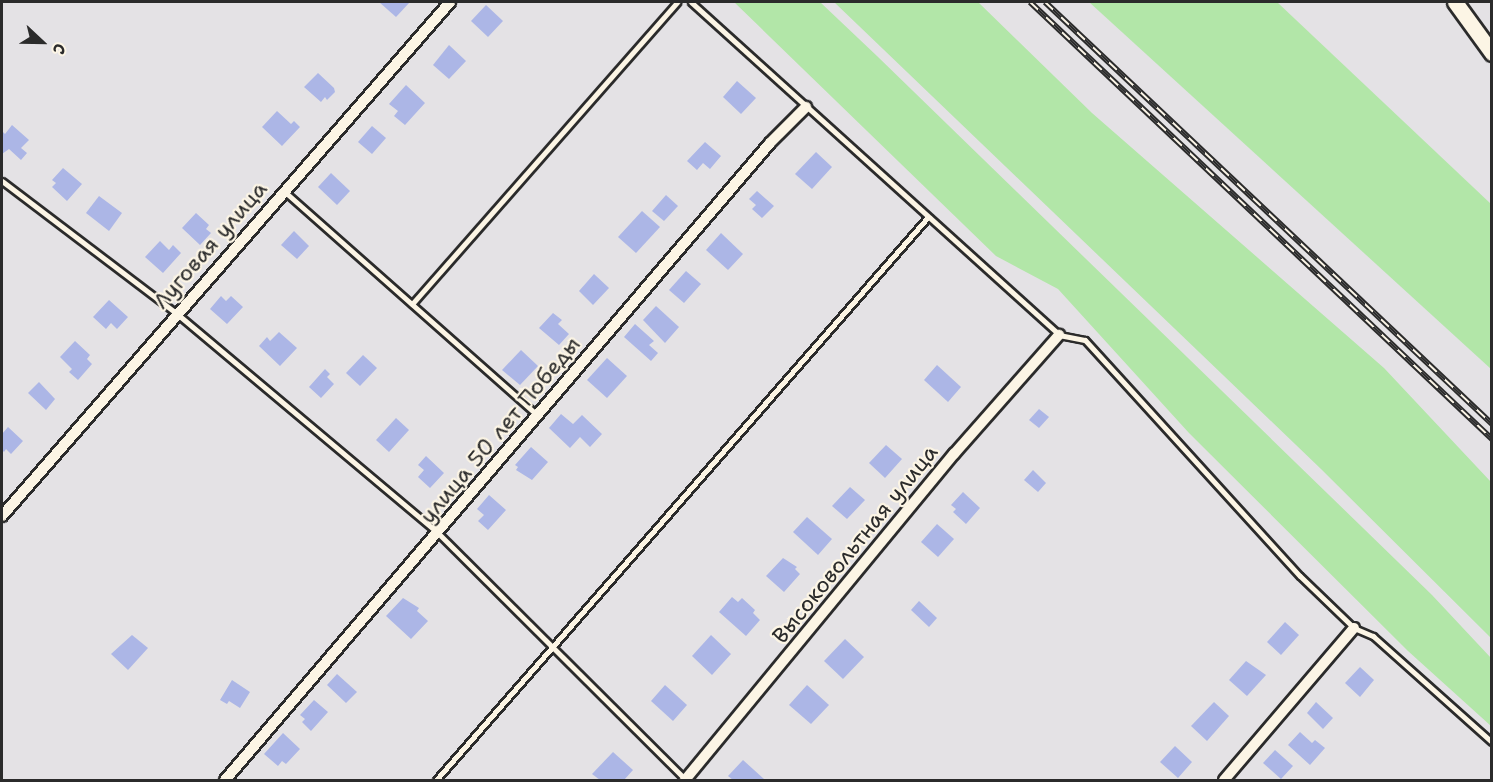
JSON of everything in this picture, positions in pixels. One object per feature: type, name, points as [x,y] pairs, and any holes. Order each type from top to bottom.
[{"type":"main road","points":[[1455,2],[1491,53]]},
{"type":"street","name":"Луговая улица","points":[[2,516],[176,313],[450,2]]},
{"type":"street","name":"улица 50 лет Победы","points":[[225,780],[770,143],[806,107]]},
{"type":"street","name":"Высоковольтная улица","points":[[685,780],[936,479],[954,454],[1059,335]]},
{"type":"street","points":[[1224,780],[1354,628]]},
{"type":"lane","points":[[412,304],[677,2]]},
{"type":"lane","points":[[691,2],[1059,335],[1085,340],[1299,576],[1354,628],[1373,636],[1491,742]]},
{"type":"lane","points":[[2,181],[176,313],[438,533],[685,780]]},
{"type":"lane","points":[[284,191],[538,416]]},
{"type":"lane","points":[[436,780],[928,217]]},
{"type":"green space","points":[[734,2],[820,2],[877,56],[1432,595],[1491,658],[1491,726],[1408,651],[1189,433],[1058,289],[996,256]]},
{"type":"green space","points":[[834,2],[978,2],[1092,113],[1384,368],[1491,482],[1491,638],[1321,469]]},
{"type":"green space","points":[[1089,2],[1277,2],[1491,204],[1491,369]]},
{"type":"building","points":[[379,2],[410,2],[396,17]]},
{"type":"building","points":[[486,5],[503,21],[488,37],[471,21]]},
{"type":"building","points":[[449,45],[466,61],[449,79],[433,65]]},
{"type":"building","points":[[318,73],[334,88],[335,92],[327,100],[325,97],[321,102],[304,87]]},
{"type":"building","points":[[737,81],[756,98],[741,114],[723,97]]},
{"type":"building","points":[[406,85],[425,103],[405,125],[394,116],[398,111],[389,104]]},
{"type":"building","points":[[277,111],[291,124],[294,121],[300,127],[282,146],[262,127]]},
{"type":"building","points":[[12,125],[29,140],[21,148],[27,153],[21,160],[9,149],[2,154],[2,131],[5,134]]},
{"type":"building","points":[[372,126],[386,138],[372,154],[358,142]]},
{"type":"building","points":[[705,142],[721,156],[710,169],[703,163],[697,170],[687,161]]},
{"type":"building","points":[[816,152],[832,167],[812,189],[795,174]]},
{"type":"building","points":[[63,168],[82,184],[67,201],[52,187],[56,183],[52,180]]},
{"type":"building","points":[[331,173],[350,191],[337,205],[318,187]]},
{"type":"building","points":[[757,191],[774,206],[762,218],[752,209],[756,205],[749,199]]},
{"type":"building","points":[[666,195],[678,206],[664,221],[652,211]]},
{"type":"building","points":[[99,196],[122,213],[109,231],[86,213]]},
{"type":"building","points":[[642,211],[660,227],[636,253],[618,237]]},
{"type":"building","points":[[196,213],[209,225],[206,229],[211,233],[200,245],[182,228]]},
{"type":"building","points":[[294,231],[309,246],[297,259],[281,245]]},
{"type":"building","points":[[721,233],[743,254],[728,270],[706,250]]},
{"type":"building","points":[[160,241],[169,250],[173,245],[181,253],[163,273],[145,257]]},
{"type":"building","points":[[686,271],[701,284],[684,303],[669,290]]},
{"type":"building","points":[[594,274],[609,288],[593,305],[579,291]]},
{"type":"building","points":[[221,296],[226,301],[231,296],[243,307],[227,324],[210,309]]},
{"type":"building","points":[[109,300],[128,317],[117,329],[111,323],[106,329],[93,317]]},
{"type":"building","points":[[656,306],[679,327],[665,343],[643,320]]},
{"type":"building","points":[[553,313],[562,320],[558,324],[569,334],[559,345],[539,328]]},
{"type":"building","points":[[635,324],[654,341],[649,345],[658,353],[651,361],[624,337]]},
{"type":"building","points":[[279,332],[297,348],[280,366],[259,346],[267,337],[270,341]]},
{"type":"building","points":[[75,341],[90,355],[87,359],[92,364],[78,380],[69,372],[72,369],[60,357]]},
{"type":"building","points":[[521,350],[538,366],[520,385],[502,370]]},
{"type":"building","points":[[363,355],[377,368],[360,386],[346,373]]},
{"type":"building","points":[[607,358],[627,376],[607,398],[587,380]]},
{"type":"building","points":[[937,365],[961,387],[948,402],[924,380]]},
{"type":"building","points":[[325,369],[330,374],[327,377],[334,384],[321,398],[309,387]]},
{"type":"building","points":[[39,382],[55,399],[46,410],[28,393]]},
{"type":"building","points":[[1039,409],[1049,417],[1039,428],[1029,420]]},
{"type":"building","points":[[561,414],[573,424],[582,415],[602,434],[590,447],[580,437],[570,448],[549,428]]},
{"type":"building","points":[[396,418],[409,430],[389,452],[376,440]]},
{"type":"building","points":[[8,427],[23,441],[11,454],[6,449],[4,452],[2,450],[2,434]]},
{"type":"building","points":[[886,445],[902,459],[885,478],[869,463]]},
{"type":"building","points":[[531,447],[548,462],[532,480],[516,470],[518,467],[515,465]]},
{"type":"building","points":[[426,456],[444,473],[430,488],[418,477],[424,470],[418,465]]},
{"type":"building","points":[[1033,470],[1046,483],[1038,492],[1024,480]]},
{"type":"building","points":[[850,487],[865,500],[847,519],[832,506]]},
{"type":"building","points":[[963,492],[980,508],[966,524],[953,512],[956,509],[951,505]]},
{"type":"building","points":[[489,495],[506,510],[488,530],[478,521],[484,515],[477,509]]},
{"type":"building","points":[[807,517],[832,539],[818,555],[793,532]]},
{"type":"building","points":[[937,524],[954,539],[938,557],[921,542]]},
{"type":"building","points":[[783,558],[797,567],[795,569],[800,574],[784,592],[766,576]]},
{"type":"building","points":[[732,597],[738,602],[742,598],[755,610],[753,613],[760,620],[746,636],[719,612]]},
{"type":"building","points":[[403,598],[419,608],[417,611],[428,621],[411,639],[386,616]]},
{"type":"building","points":[[919,601],[937,618],[929,627],[911,610]]},
{"type":"building","points":[[1285,622],[1299,635],[1281,655],[1267,642]]},
{"type":"building","points":[[132,635],[148,648],[128,670],[111,654]]},
{"type":"building","points":[[711,635],[731,654],[712,675],[692,656]]},
{"type":"building","points":[[845,639],[864,657],[843,679],[824,661]]},
{"type":"building","points":[[1246,661],[1266,675],[1247,696],[1229,680]]},
{"type":"building","points":[[1360,667],[1374,680],[1360,697],[1345,683]]},
{"type":"building","points":[[337,674],[357,692],[346,703],[327,685]]},
{"type":"building","points":[[232,680],[250,692],[240,708],[229,701],[227,704],[220,700]]},
{"type":"building","points":[[665,685],[687,705],[673,721],[651,701]]},
{"type":"building","points":[[807,685],[829,705],[811,724],[789,705]]},
{"type":"building","points":[[314,700],[328,712],[311,731],[302,722],[305,719],[300,715]]},
{"type":"building","points":[[1214,702],[1229,716],[1207,741],[1191,726]]},
{"type":"building","points":[[1316,702],[1333,718],[1323,729],[1307,713]]},
{"type":"building","points":[[1300,732],[1312,743],[1315,740],[1325,748],[1310,765],[1288,745]]},
{"type":"building","points":[[283,733],[300,749],[286,764],[282,761],[278,766],[264,754]]},
{"type":"building","points":[[1175,746],[1192,762],[1178,778],[1160,762]]},
{"type":"building","points":[[1275,750],[1293,766],[1281,779],[1263,763]]},
{"type":"building","points":[[613,752],[633,770],[624,780],[600,780],[592,774]]},
{"type":"building","points":[[743,760],[764,779],[733,780],[728,776]]},
{"type":"railway","points":[[1030,2],[1492,439]]},
{"type":"railway","points":[[1045,2],[1492,424]]}]
